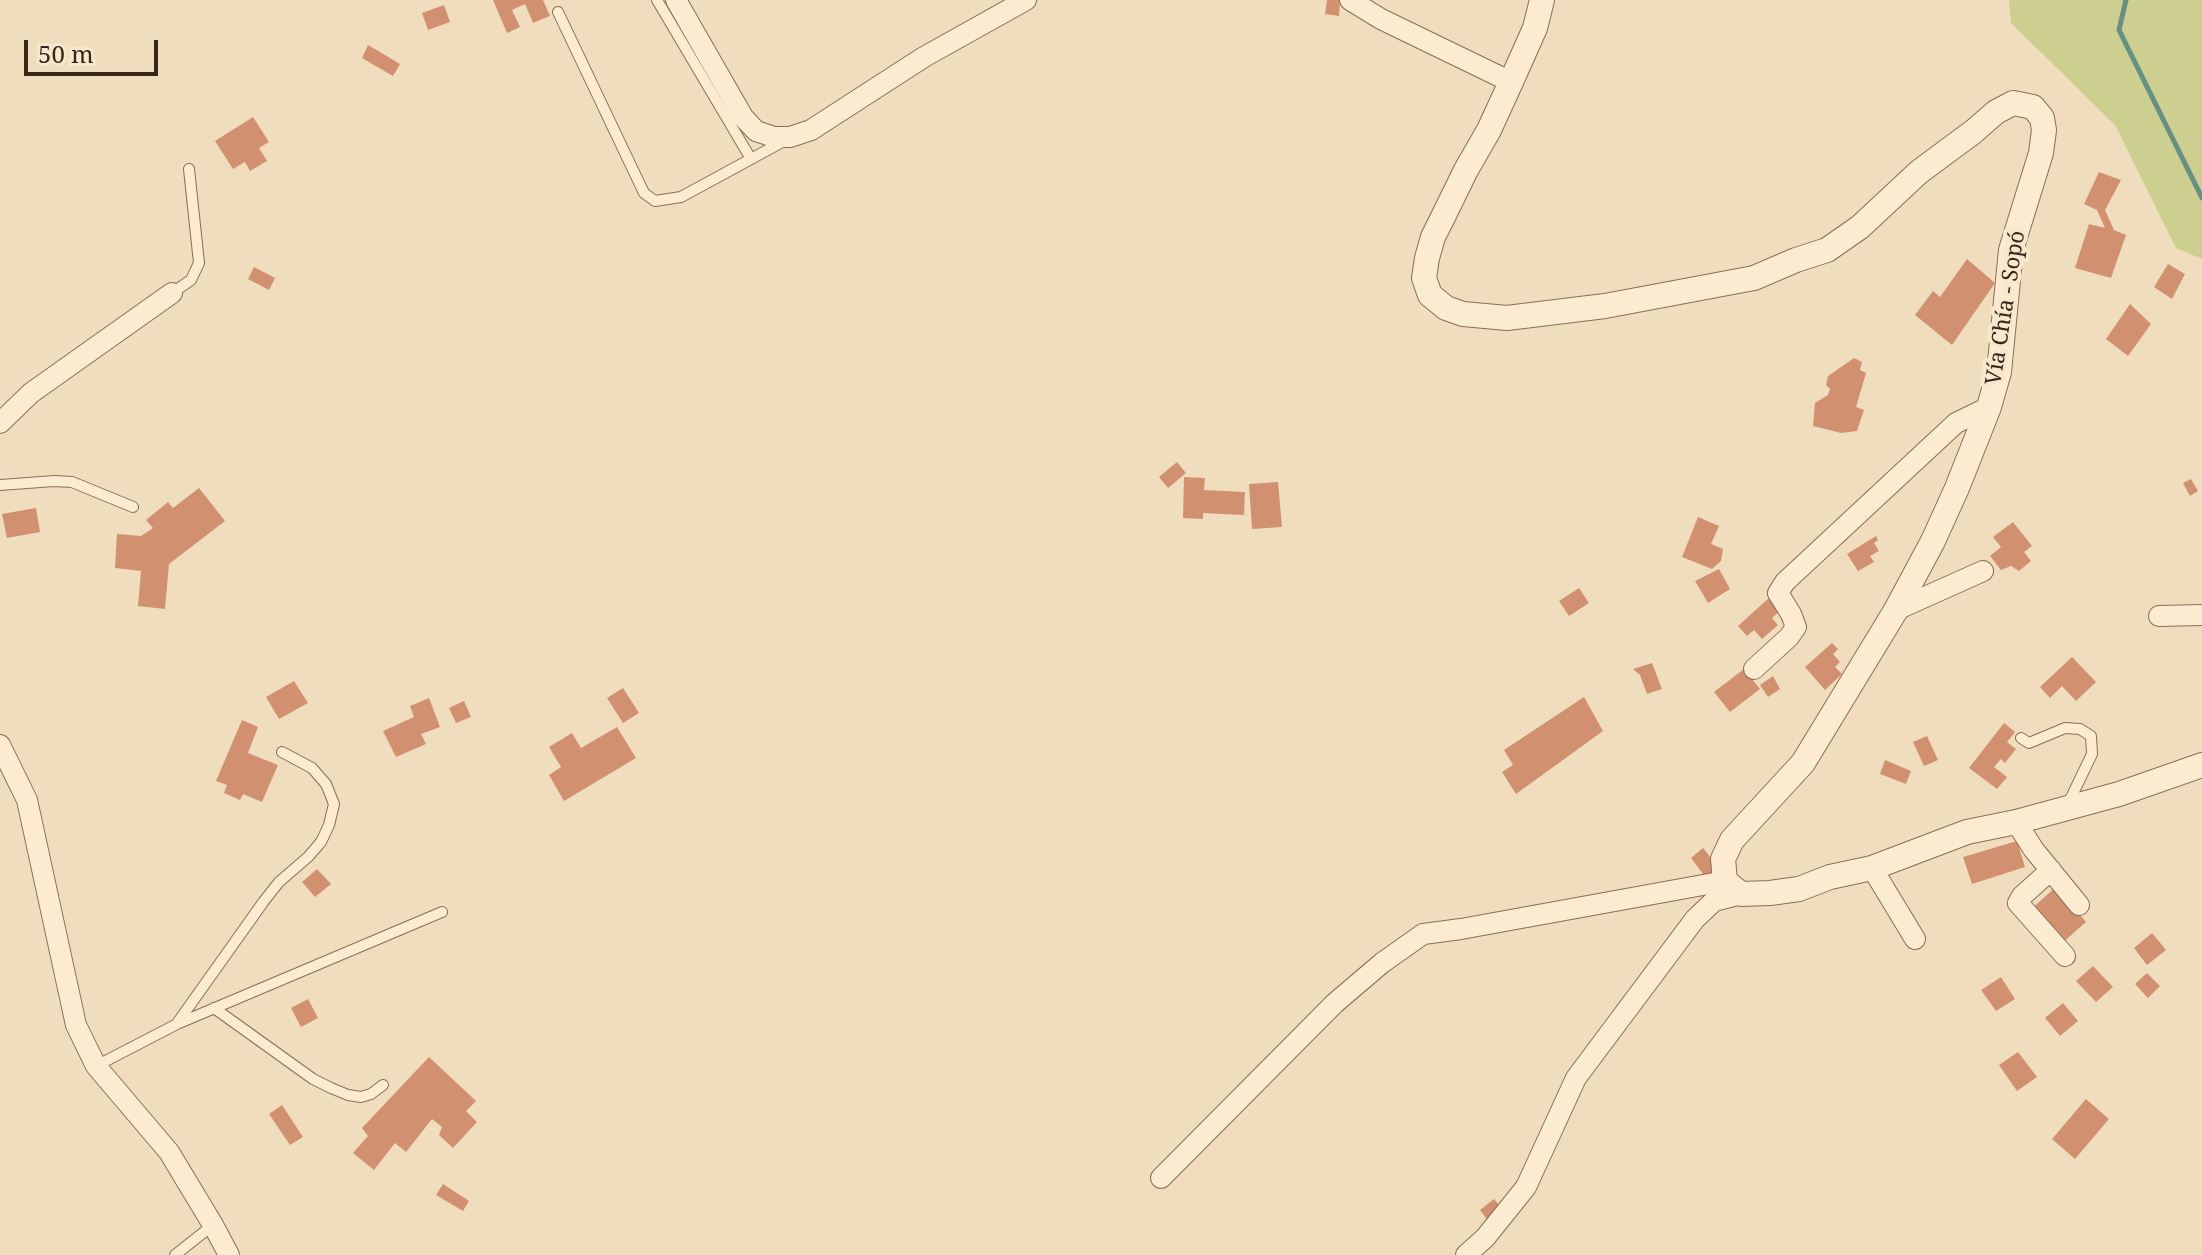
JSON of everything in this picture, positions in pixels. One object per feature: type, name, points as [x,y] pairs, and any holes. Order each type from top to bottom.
[{"type":"street","points":[[676,0],[743,117],[756,131],[774,137],[790,137],[811,130],[924,57],[1026,0]]},
{"type":"street","points":[[1350,0],[1381,19],[1511,82]]},
{"type":"street","name":"Vía Chía - Sopó","points":[[1542,0],[1535,28],[1511,82],[1433,237],[1427,258],[1424,278],[1430,295],[1446,308],[1463,314],[1507,318],[1535,315],[1605,306],[1754,278],[1827,250],[1860,227],[1919,172],[1996,112],[2013,103],[2033,107],[2042,118],[2041,153],[2011,250],[1999,372],[1989,407],[1957,488],[1896,610],[1803,763],[1732,840],[1723,859],[1733,887]]},
{"type":"street","points":[[0,423],[31,393],[172,293]]},
{"type":"street","points":[[1754,669],[1796,627],[1778,593],[1785,582],[1956,423],[1989,407]]},
{"type":"street","points":[[1896,610],[1983,571]]},
{"type":"street","points":[[2159,616],[2202,615]]},
{"type":"street","points":[[3,757],[27,800],[76,1025],[96,1066],[169,1152],[229,1255]]},
{"type":"street","points":[[1161,1178],[1335,1003],[1382,963],[1423,934],[1733,887],[1770,893],[1799,889],[1830,877],[1872,868],[1967,832],[2119,794],[2202,765]]},
{"type":"street","points":[[2016,822],[2034,850],[2079,905]]},
{"type":"street","points":[[1872,868],[1915,939]]},
{"type":"street","points":[[2051,870],[2018,903],[2065,956]]},
{"type":"street","points":[[1466,1255],[1485,1238],[1526,1187],[1576,1078],[1695,919],[1733,887]]},
{"type":"lane","points":[[657,0],[751,159]]},
{"type":"lane","points":[[558,12],[644,193],[655,201],[681,197],[790,137]]},
{"type":"lane","points":[[172,293],[191,280],[199,263],[189,169]]},
{"type":"lane","points":[[0,485],[72,482],[133,507]]},
{"type":"lane","points":[[2021,738],[2029,743],[2065,728],[2080,729],[2091,736],[2092,754],[2066,808]]},
{"type":"lane","points":[[177,1024],[264,901],[279,882],[315,850],[329,825],[334,804],[326,784],[312,768],[282,752]]},
{"type":"lane","points":[[96,1066],[177,1024],[442,912]]},
{"type":"lane","points":[[214,1008],[313,1079],[331,1088],[361,1097],[383,1085]]},
{"type":"lane","points":[[175,1255],[213,1225]]},
{"type":"green space","points":[[2009,0],[2202,0],[2202,259],[2176,248],[2115,125],[2011,23]]},
{"type":"building","points":[[493,0],[543,0],[550,16],[533,23],[525,4],[512,10],[520,27],[507,33]]},
{"type":"building","points":[[1327,0],[1340,0],[1339,16],[1325,14]]},
{"type":"building","points":[[444,5],[450,22],[428,30],[422,13]]},
{"type":"building","points":[[368,45],[400,64],[393,76],[362,58]]},
{"type":"building","points":[[253,117],[269,142],[259,148],[267,161],[250,171],[245,162],[233,169],[215,141]]},
{"type":"building","points":[[2099,172],[2121,180],[2105,210],[2114,230],[2126,235],[2111,278],[2075,268],[2089,224],[2105,228],[2097,210],[2084,204]]},
{"type":"building","points":[[1967,259],[1995,283],[1952,345],[1915,315],[1933,291],[1940,297]]},
{"type":"building","points":[[2168,264],[2185,274],[2172,299],[2154,287]]},
{"type":"building","points":[[254,267],[275,278],[269,290],[248,279]]},
{"type":"building","points":[[2130,304],[2151,324],[2128,356],[2106,339]]},
{"type":"building","points":[[1854,358],[1862,362],[1860,370],[1866,373],[1856,407],[1864,410],[1857,431],[1841,433],[1813,426],[1815,403],[1828,395],[1830,389],[1826,385],[1828,376]]},
{"type":"building","points":[[1177,462],[1186,473],[1168,488],[1159,477]]},
{"type":"building","points":[[1184,477],[1205,478],[1204,490],[1245,492],[1244,515],[1203,513],[1203,519],[1183,518]]},
{"type":"building","points":[[2191,479],[2198,491],[2190,496],[2183,483]]},
{"type":"building","points":[[1278,482],[1282,527],[1252,529],[1249,484]]},
{"type":"building","points":[[199,488],[225,521],[169,564],[165,609],[138,606],[141,571],[115,568],[117,534],[141,536],[153,528],[146,520],[168,502],[173,508]]},
{"type":"building","points":[[36,508],[40,532],[7,538],[2,514]]},
{"type":"building","points":[[1698,517],[1719,526],[1711,544],[1723,549],[1721,561],[1712,569],[1682,557]]},
{"type":"building","points":[[2013,522],[2032,546],[2024,552],[2031,561],[2019,571],[2011,566],[2001,570],[1990,556],[2001,547],[1993,537]]},
{"type":"building","points":[[1876,536],[1878,540],[1874,543],[1879,551],[1870,556],[1874,562],[1858,571],[1847,554]]},
{"type":"building","points":[[1719,569],[1730,589],[1708,603],[1695,581]]},
{"type":"building","points":[[1579,588],[1589,603],[1569,616],[1559,601]]},
{"type":"building","points":[[1770,597],[1782,609],[1772,618],[1778,625],[1762,639],[1754,630],[1747,636],[1738,626]]},
{"type":"building","points":[[1832,643],[1838,649],[1833,654],[1840,662],[1835,667],[1842,674],[1825,690],[1805,667]]},
{"type":"building","points":[[2072,657],[2096,682],[2076,701],[2062,686],[2050,698],[2040,687]]},
{"type":"building","points":[[1652,663],[1662,689],[1647,694],[1640,675],[1633,669]]},
{"type":"building","points":[[1744,669],[1760,689],[1730,712],[1714,692]]},
{"type":"building","points":[[1773,676],[1780,689],[1768,697],[1760,685]]},
{"type":"building","points":[[294,681],[308,703],[279,719],[266,697]]},
{"type":"building","points":[[623,688],[639,713],[623,723],[607,698]]},
{"type":"building","points":[[1584,697],[1603,731],[1516,794],[1502,772],[1513,765],[1504,750]]},
{"type":"building","points":[[429,698],[440,727],[421,734],[426,744],[396,757],[383,731],[414,717],[410,706]]},
{"type":"building","points":[[464,701],[471,717],[456,723],[449,708]]},
{"type":"building","points":[[242,720],[258,727],[248,753],[278,765],[262,802],[243,794],[240,800],[224,793],[227,785],[216,781]]},
{"type":"building","points":[[2004,723],[2015,732],[2007,742],[2016,749],[2005,763],[2001,759],[1994,767],[2007,777],[1997,789],[1969,768]]},
{"type":"building","points":[[617,727],[636,758],[564,801],[549,775],[561,767],[549,747],[572,733],[581,748]]},
{"type":"building","points":[[1927,736],[1938,760],[1924,766],[1913,742]]},
{"type":"building","points":[[1885,760],[1911,771],[1906,784],[1880,774]]},
{"type":"building","points":[[2017,841],[2025,867],[1972,884],[1963,857]]},
{"type":"building","points":[[1703,848],[1719,868],[1706,878],[1691,858]]},
{"type":"building","points":[[317,869],[331,884],[315,897],[302,882]]},
{"type":"building","points":[[2056,887],[2086,922],[2060,945],[2030,910]]},
{"type":"building","points":[[2152,933],[2166,950],[2147,965],[2134,948]]},
{"type":"building","points":[[2093,966],[2113,987],[2096,1002],[2076,981]]},
{"type":"building","points":[[2147,973],[2160,986],[2148,998],[2135,984]]},
{"type":"building","points":[[2001,977],[2015,999],[1996,1011],[1981,990]]},
{"type":"building","points":[[308,999],[318,1018],[301,1027],[291,1008]]},
{"type":"building","points":[[2063,1003],[2078,1021],[2060,1036],[2045,1018]]},
{"type":"building","points":[[2018,1052],[2037,1077],[2017,1091],[1999,1065]]},
{"type":"building","points":[[429,1057],[476,1101],[466,1111],[477,1122],[453,1148],[439,1135],[442,1127],[432,1119],[406,1152],[395,1143],[374,1170],[353,1153],[368,1136],[362,1128]]},
{"type":"building","points":[[2086,1099],[2109,1119],[2075,1159],[2052,1139]]},
{"type":"building","points":[[282,1105],[303,1137],[290,1145],[269,1114]]},
{"type":"building","points":[[443,1184],[469,1201],[463,1211],[436,1195]]},
{"type":"building","points":[[1494,1199],[1504,1211],[1489,1222],[1480,1210]]},
{"type":"waterway","points":[[2126,0],[2119,30],[2202,198]]}]
